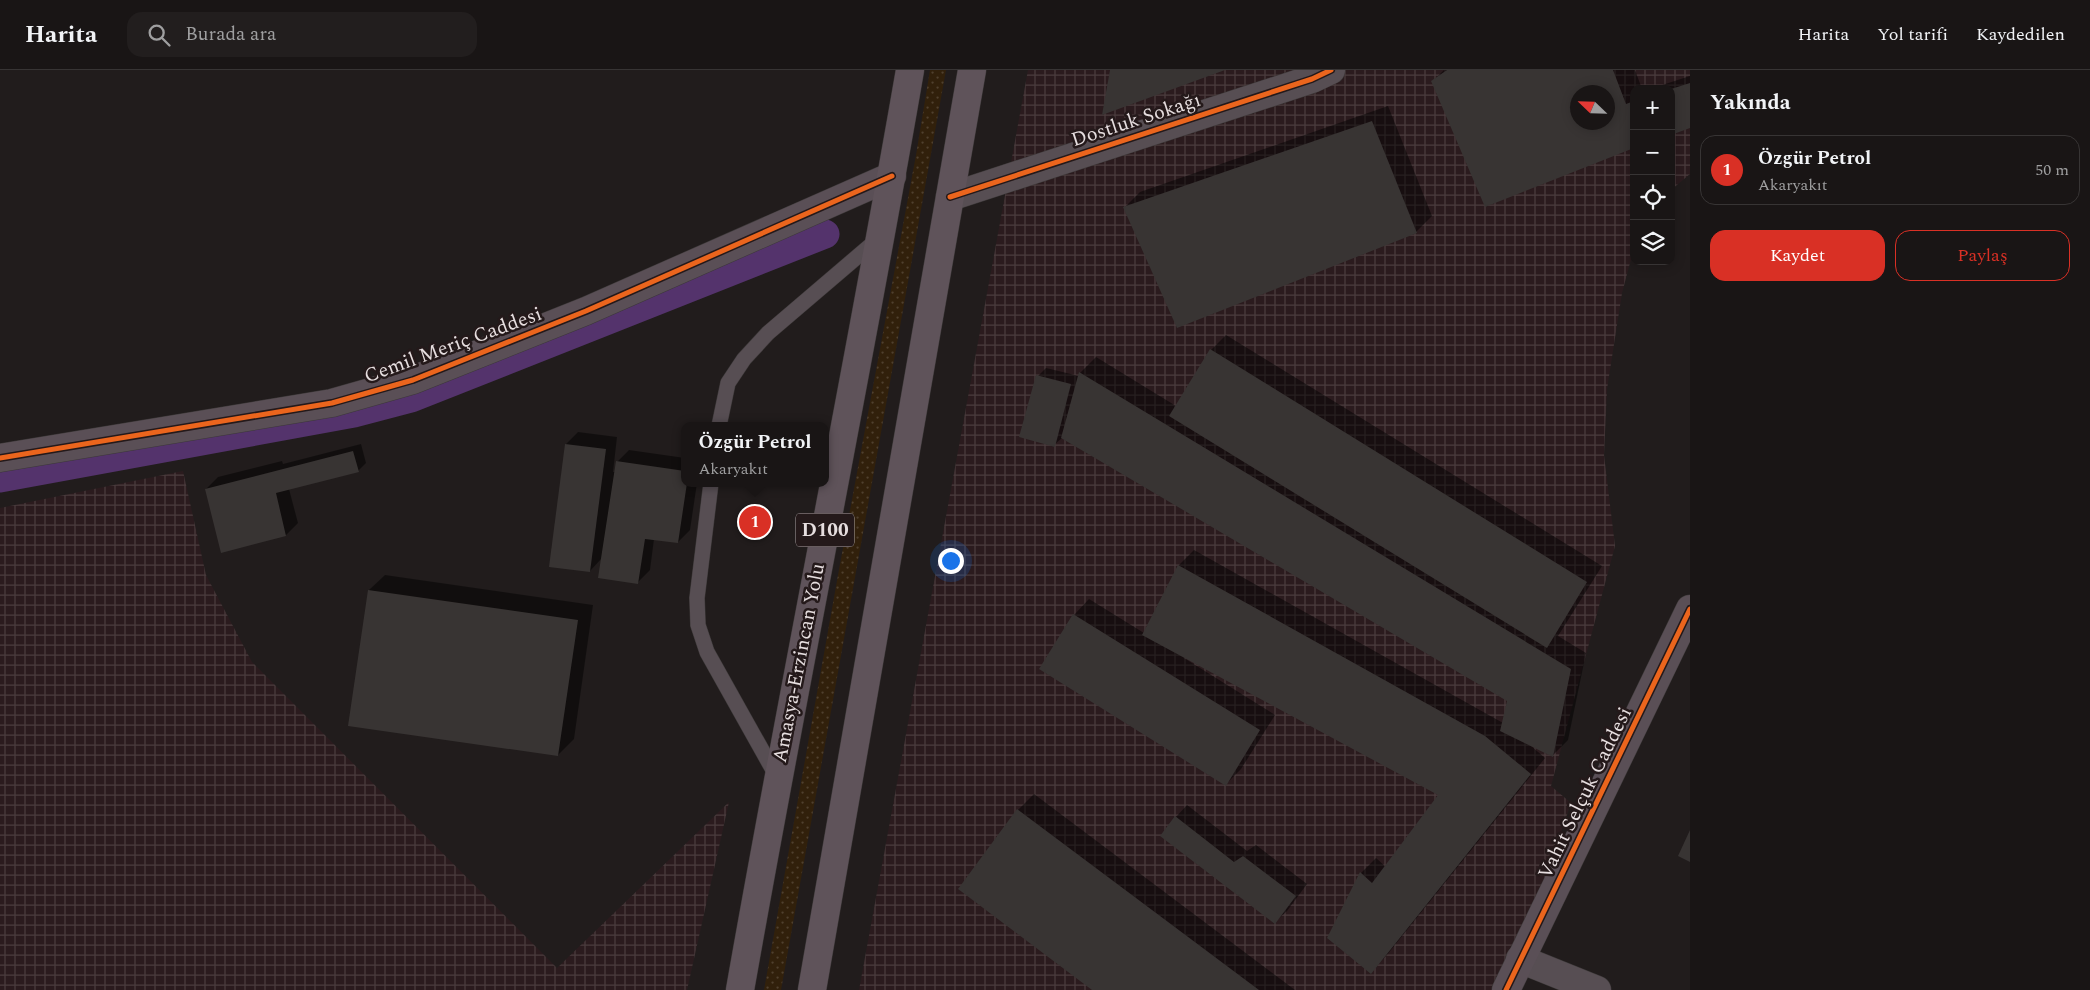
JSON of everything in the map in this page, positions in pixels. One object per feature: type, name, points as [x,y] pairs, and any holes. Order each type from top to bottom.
[{"type":"highway","name":"Amasya-Erzincan Yolu","points":[[740,990],[778,777],[881,236],[910,70]]},
{"type":"highway","points":[[812,990],[972,70]]},
{"type":"street","name":"Dostluk Sokağı","points":[[950,197],[1312,79],[1331,70]]},
{"type":"street","name":"Cemil Meriç Caddesi","points":[[0,458],[332,402],[413,380],[586,311],[892,176]]},
{"type":"street","name":"Vahit Selçuk Caddesi","points":[[1506,990],[1690,610]]},
{"type":"street","points":[[1520,960],[1597,990]]},
{"type":"lane","points":[[720,422],[728,383],[744,359],[768,333],[881,236]]},
{"type":"lane","points":[[711,487],[697,598],[698,625],[707,652],[778,777]]},
{"type":"shaded area","points":[[930,70],[946,70],[781,990],[764,990],[838,575],[916,155]]},
{"type":"shaded area","points":[[1028,70],[1690,70],[1690,174],[1675,187],[1675,85],[1630,85],[1630,263],[1622,293],[1607,389],[1604,455],[1615,546],[1551,786],[1571,803],[1508,990],[859,990]]},
{"type":"shaded area","points":[[183,471],[206,575],[252,662],[557,968],[729,802],[687,990],[0,990],[0,508]]},
{"type":"building","points":[[1110,70],[1225,70],[1102,115]]},
{"type":"building","points":[[1447,70],[1613,70],[1626,104],[1630,102],[1630,150],[1485,207],[1431,81]]},
{"type":"building","points":[[1690,83],[1690,128],[1675,134],[1675,130],[1675,88]]},
{"type":"building","points":[[1372,121],[1417,233],[1177,328],[1123,207]]},
{"type":"building","points":[[1210,349],[1587,582],[1547,648],[1169,416]]},
{"type":"building","points":[[1079,372],[1571,669],[1553,757],[1500,731],[1507,701],[1061,438]]},
{"type":"building","points":[[1036,375],[1071,384],[1055,447],[1019,437]]},
{"type":"building","points":[[565,444],[606,449],[590,572],[549,567]]},
{"type":"building","points":[[353,451],[359,472],[276,493],[286,536],[221,553],[205,489]]},
{"type":"building","points":[[616,461],[681,470],[681,487],[686,487],[678,543],[645,539],[638,584],[598,578]]},
{"type":"building","points":[[1178,565],[1485,736],[1531,774],[1371,974],[1327,938],[1360,872],[1372,883],[1438,795],[1142,635]]},
{"type":"building","points":[[368,590],[578,620],[558,756],[348,726]]},
{"type":"building","points":[[1073,614],[1260,730],[1226,786],[1039,669]]},
{"type":"building","points":[[1017,809],[1259,990],[1092,990],[958,889]]},
{"type":"building","points":[[1175,816],[1234,862],[1243,856],[1296,896],[1275,924],[1160,836]]},
{"type":"building","points":[[1690,830],[1690,862],[1678,856]]},
{"type":"waterway","points":[[0,478],[354,413],[411,398],[825,234]]},
{"type":"cycle path","points":[[950,197],[1312,79],[1331,70]]},
{"type":"cycle path","points":[[0,458],[332,403],[413,380],[586,311],[892,176]]},
{"type":"cycle path","points":[[1506,990],[1690,609]]},
{"type":"place","name":"Özgür Petrol","points":[[755,522]]}]
